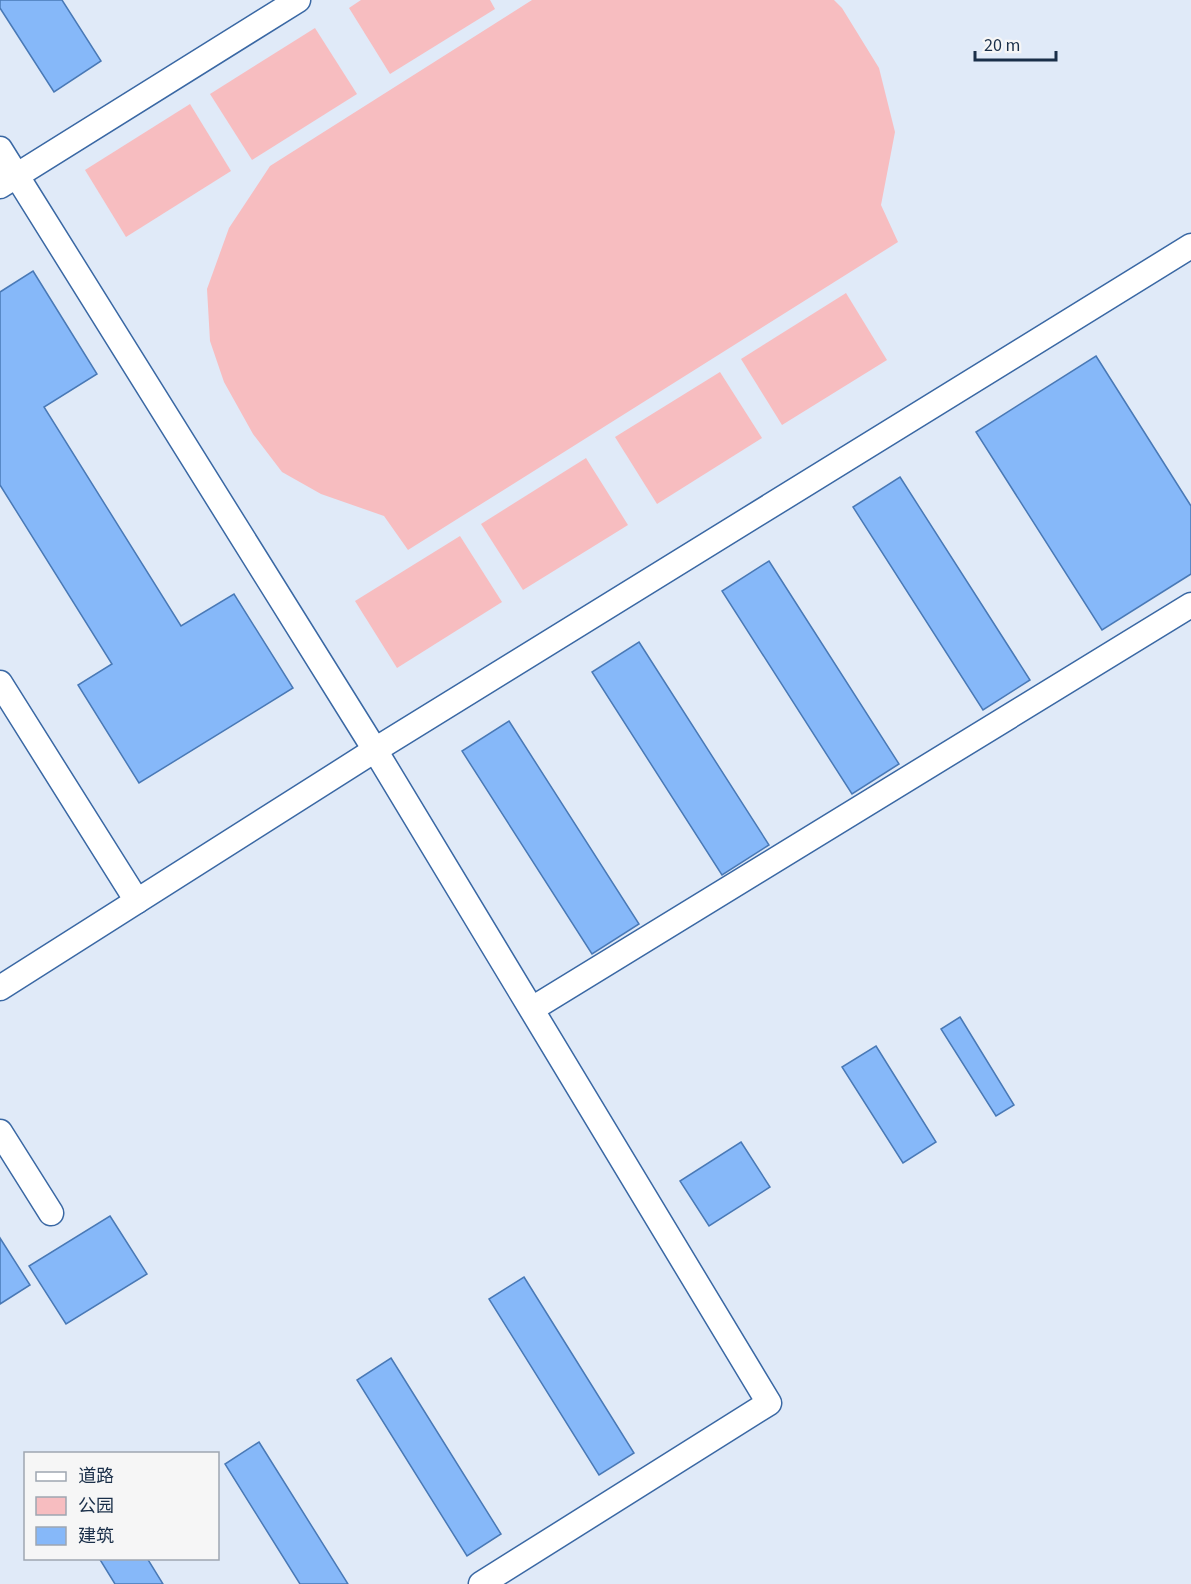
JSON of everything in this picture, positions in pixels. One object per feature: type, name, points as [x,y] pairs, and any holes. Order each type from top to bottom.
[{"type":"street","points":[[8,181],[298,0]]},
{"type":"street","points":[[0,148],[8,181],[375,750],[769,1403],[481,1584]]},
{"type":"street","points":[[0,988],[375,750],[1191,246]]},
{"type":"street","points":[[532,1010],[1191,605]]},
{"type":"street","points":[[0,683],[137,901]]},
{"type":"street","points":[[0,1131],[51,1213]]},
{"type":"green space","points":[[361,0],[490,0],[495,9],[390,74],[349,8]]},
{"type":"green space","points":[[532,0],[834,0],[842,8],[879,68],[895,132],[881,205],[898,242],[408,550],[384,516],[321,494],[282,472],[253,434],[224,382],[210,341],[207,289],[229,228],[270,166]]},
{"type":"green space","points":[[315,28],[357,94],[252,160],[210,94]]},
{"type":"green space","points":[[190,104],[231,171],[126,237],[85,170]]},
{"type":"green space","points":[[846,293],[887,360],[782,425],[741,359]]},
{"type":"green space","points":[[720,372],[762,438],[657,504],[615,437]]},
{"type":"green space","points":[[586,458],[628,525],[523,590],[481,524]]},
{"type":"green space","points":[[460,536],[502,602],[397,668],[355,601]]},
{"type":"building","points":[[0,0],[62,0],[101,61],[54,92],[0,8]]},
{"type":"building","points":[[33,271],[97,374],[44,407],[181,626],[234,594],[293,688],[139,783],[78,685],[112,664],[0,485],[0,292]]},
{"type":"building","points":[[1096,356],[1191,506],[1191,574],[1102,630],[976,432]]},
{"type":"building","points":[[900,477],[1030,680],[983,710],[853,507]]},
{"type":"building","points":[[769,561],[899,764],[852,794],[722,591]]},
{"type":"building","points":[[639,642],[769,845],[722,875],[592,672]]},
{"type":"building","points":[[509,721],[639,924],[592,954],[462,751]]},
{"type":"building","points":[[960,1017],[1014,1105],[996,1116],[941,1029]]},
{"type":"building","points":[[876,1046],[936,1142],[903,1163],[842,1067]]},
{"type":"building","points":[[741,1142],[770,1187],[709,1226],[680,1181]]},
{"type":"building","points":[[110,1216],[147,1274],[66,1324],[29,1266]]},
{"type":"building","points":[[0,1238],[30,1285],[0,1304]]},
{"type":"building","points":[[524,1277],[634,1453],[599,1475],[489,1299]]},
{"type":"building","points":[[391,1358],[501,1534],[467,1556],[357,1380]]},
{"type":"building","points":[[259,1442],[348,1584],[300,1584],[225,1464]]},
{"type":"building","points":[[100,1560],[148,1560],[163,1584],[115,1584]]}]
